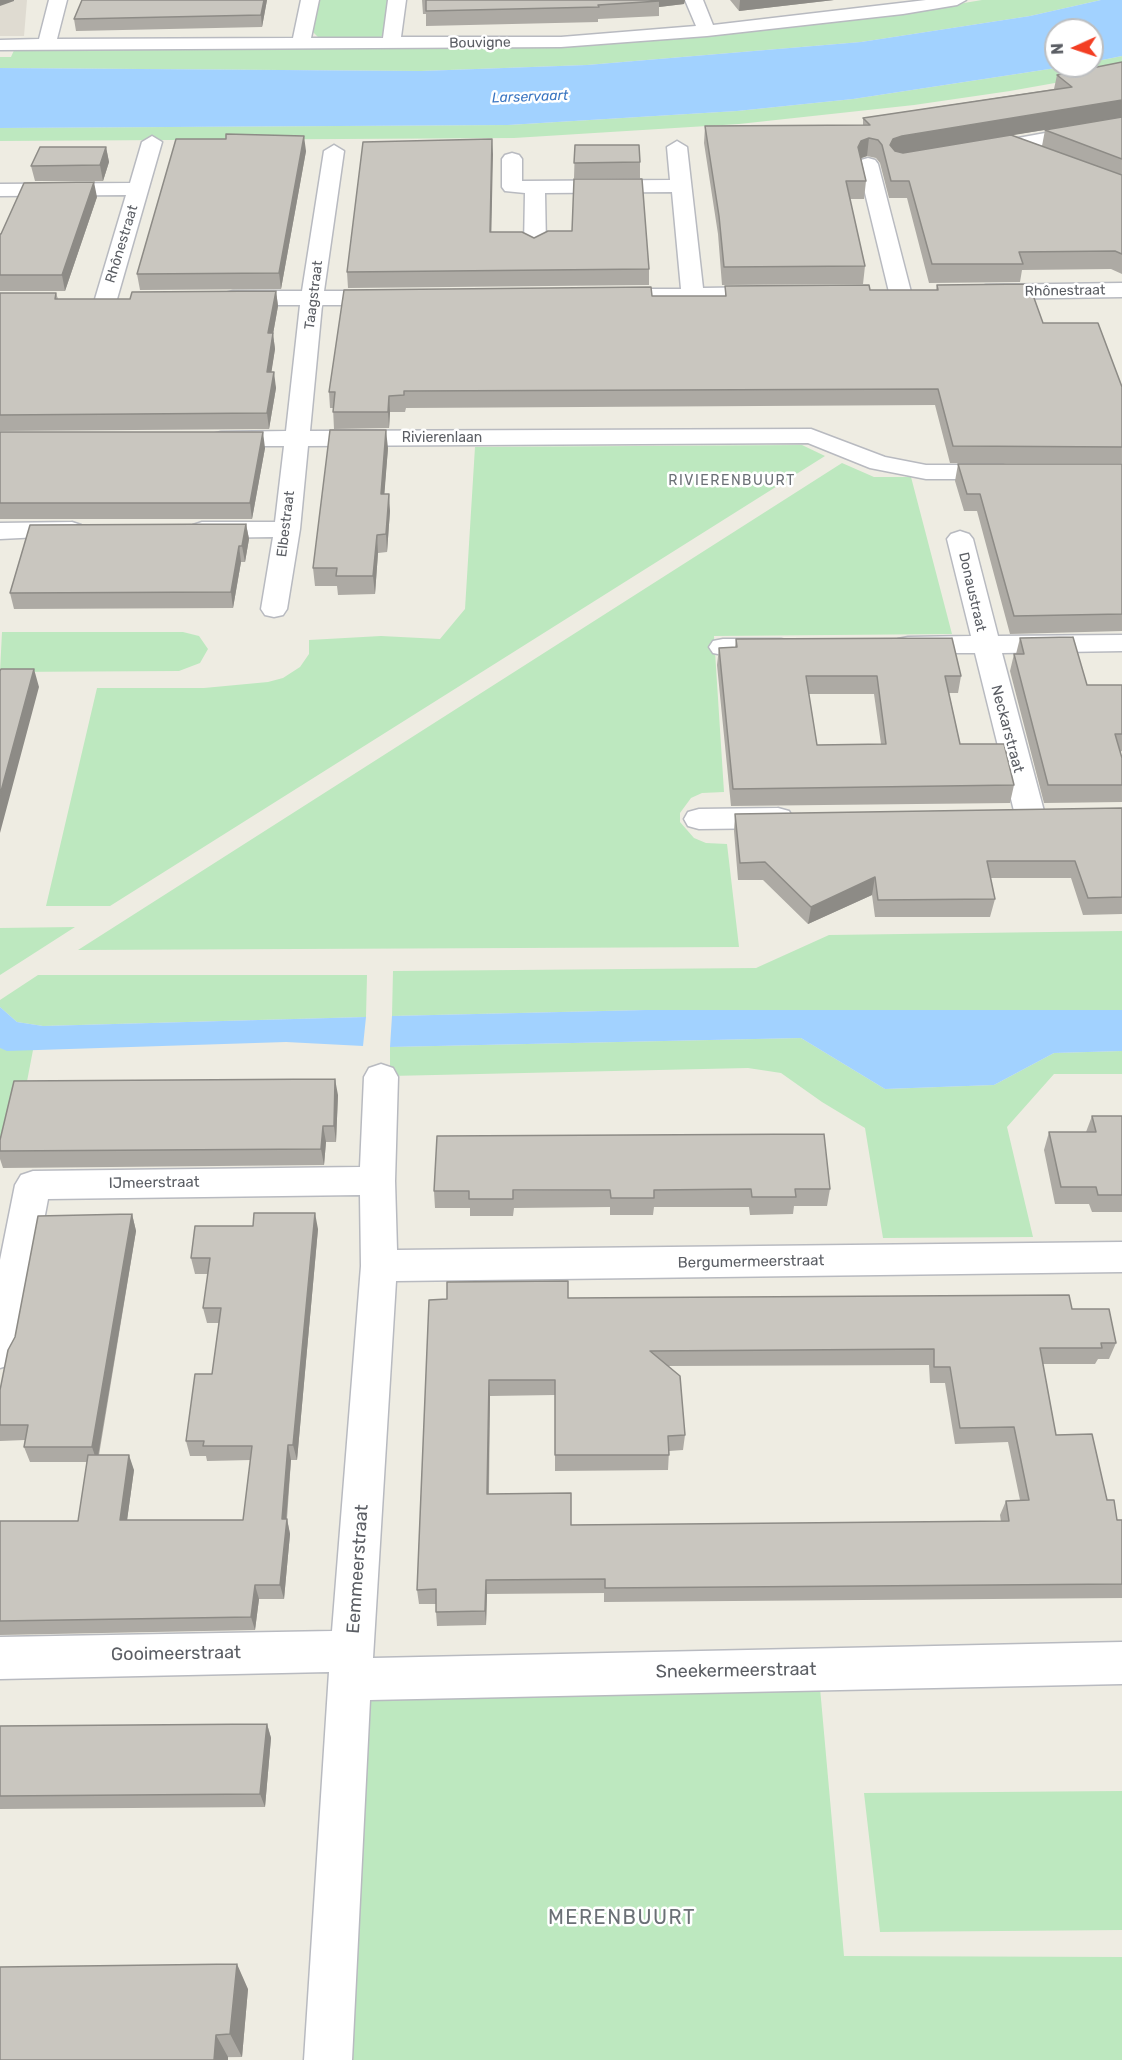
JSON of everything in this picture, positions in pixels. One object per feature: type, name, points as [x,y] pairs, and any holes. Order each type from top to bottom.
[{"type":"street","points":[[47,45],[58,0]]},
{"type":"street","points":[[301,44],[310,0]]},
{"type":"street","points":[[391,44],[397,0]]},
{"type":"street","points":[[694,0],[707,31]]},
{"type":"street","name":"Bouvigne","points":[[0,45],[561,42],[707,31],[903,9],[957,0]]},
{"type":"street","points":[[968,153],[1122,125]]},
{"type":"street","name":"Rhônestraat","points":[[129,299],[97,299],[139,189],[152,142]]},
{"type":"street","points":[[1013,145],[1046,158]]},
{"type":"street","points":[[677,147],[693,295]]},
{"type":"street","name":"Taagstraat","points":[[295,439],[307,360],[312,298],[334,151]]},
{"type":"street","points":[[512,159],[512,187],[681,186]]},
{"type":"street","points":[[868,164],[900,292]]},
{"type":"street","points":[[535,187],[535,246]]},
{"type":"street","name":"Rhônestraat","points":[[1,192],[139,189]]},
{"type":"street","name":"Rhônestraat","points":[[961,292],[1122,290]]},
{"type":"street","points":[[877,293],[926,292]]},
{"type":"street","points":[[585,296],[785,294]]},
{"type":"street","points":[[209,298],[410,298]]},
{"type":"street","name":"Rivierenlaan","points":[[201,439],[811,436],[879,463],[926,472],[1024,463]]},
{"type":"street","name":"Elbestraat","points":[[274,609],[287,530],[295,439]]},
{"type":"street","points":[[0,532],[101,530]]},
{"type":"street","points":[[183,530],[287,530]]},
{"type":"street","name":"Donaustraat","points":[[960,539],[984,644]]},
{"type":"street","name":"Donaustraat","points":[[878,645],[1122,643]]},
{"type":"street","name":"Neckarstraat","points":[[984,644],[1029,815]]},
{"type":"street","points":[[723,647],[806,646]]},
{"type":"street","points":[[699,819],[805,818]]},
{"type":"street","name":"Eemmeerstraat","points":[[328,2060],[351,1665],[379,1266],[377,1181],[381,1077]]},
{"type":"street","name":"IJmeerstraat","points":[[0,1352],[7,1284],[33,1185],[377,1181]]},
{"type":"street","name":"Bergumermeerstraat","points":[[379,1266],[1122,1257]]},
{"type":"street","name":"Gooimeerstraat","points":[[0,1658],[351,1665]]},
{"type":"street","name":"Sneekermeerstraat","points":[[351,1665],[1122,1663]]},
{"type":"shaded area","points":[[0,0],[27,0],[24,36],[0,36]]},
{"type":"green space","points":[[317,0],[390,0],[387,28],[377,39],[320,39],[311,30]]},
{"type":"green space","points":[[982,0],[1101,0],[1030,16],[861,42],[587,65],[421,71],[0,68],[0,57],[11,57],[15,48],[534,46],[794,27],[880,17]]},
{"type":"green space","points":[[1122,56],[1122,71],[1104,74],[1104,60]]},
{"type":"green space","points":[[1044,70],[1044,78],[1083,78],[914,105],[739,124],[514,138],[0,141],[0,128],[508,125],[737,111],[853,99]]},
{"type":"green space","points":[[802,445],[825,456],[110,906],[46,906],[97,688],[204,688],[268,682],[283,678],[300,667],[309,654],[309,640],[381,636],[440,639],[465,609],[475,447]]},
{"type":"green space","points":[[842,463],[874,477],[911,477],[952,634],[714,636],[724,792],[702,793],[691,798],[680,813],[680,822],[694,838],[706,843],[727,844],[739,947],[78,950]]},
{"type":"green space","points":[[2,632],[183,632],[199,636],[208,649],[200,663],[179,671],[0,672]]},
{"type":"green space","points":[[75,927],[22,961],[0,975],[0,928]]},
{"type":"green space","points":[[1122,931],[1122,1010],[645,1010],[392,1016],[393,971],[756,968],[829,935]]},
{"type":"green space","points":[[38,975],[367,975],[366,1017],[43,1026],[17,1022],[0,1007],[0,1000]]},
{"type":"green space","points":[[801,1038],[885,1089],[994,1085],[1054,1053],[1122,1051],[1122,1074],[1054,1074],[1007,1127],[1033,1237],[883,1238],[865,1128],[822,1102],[781,1073],[748,1068],[390,1076],[390,1047]]},
{"type":"green space","points":[[0,1048],[33,1050],[14,1149],[0,1149]]},
{"type":"green space","points":[[820,1688],[844,1956],[1122,1957],[1122,2060],[348,2060],[369,1692]]},
{"type":"green space","points":[[1122,1791],[1122,1930],[880,1932],[864,1793]]},
{"type":"water","name":"Larservaart","points":[[1101,0],[1122,0],[1122,56],[1104,60],[1104,18],[1044,18],[1044,70],[853,99],[737,111],[508,125],[0,128],[0,68],[421,71],[587,65],[861,42],[1030,16]]},
{"type":"water","points":[[0,1007],[17,1022],[43,1026],[366,1017],[363,1046],[286,1042],[7,1051],[0,1048]]},
{"type":"water","points":[[645,1010],[1122,1010],[1122,1051],[1054,1053],[994,1085],[885,1089],[801,1038],[390,1047],[392,1016]]},
{"type":"building","points":[[82,0],[264,0],[261,15],[74,19]]},
{"type":"building","points":[[426,0],[659,1],[598,5],[599,7],[426,11]]},
{"type":"building","points":[[1122,62],[1122,100],[902,136],[893,139],[890,145],[895,151],[903,153],[1011,135],[1122,175],[1122,254],[1115,251],[1019,252],[1023,264],[932,264],[909,181],[891,181],[882,145],[878,140],[869,138],[861,141],[858,147],[866,181],[846,181],[865,266],[724,267],[719,216],[705,126],[870,125],[863,118],[1072,87],[1061,78],[1104,78],[1104,66]]},
{"type":"building","points":[[1122,117],[1122,159],[1045,130]]},
{"type":"building","points":[[226,134],[304,136],[279,273],[137,274],[176,139],[226,139]]},
{"type":"building","points":[[492,139],[490,232],[522,232],[534,238],[548,231],[572,231],[574,179],[642,179],[649,269],[347,272],[363,142]]},
{"type":"building","points":[[575,145],[639,145],[640,162],[574,163]]},
{"type":"building","points":[[40,147],[106,147],[100,165],[31,166]]},
{"type":"building","points":[[94,182],[62,275],[0,275],[0,234],[24,183]]},
{"type":"building","points":[[1029,284],[1043,323],[1098,323],[1122,387],[1122,447],[953,446],[938,389],[404,391],[404,395],[389,396],[388,412],[333,412],[335,392],[329,392],[344,290],[651,287],[652,296],[726,296],[725,286],[869,285],[870,290],[938,290],[937,285]]},
{"type":"building","points":[[276,291],[268,333],[273,333],[267,372],[274,372],[267,413],[0,415],[0,293],[56,293],[55,299],[130,299],[132,292]]},
{"type":"building","points":[[330,430],[386,430],[381,494],[389,494],[386,534],[377,535],[373,576],[336,576],[337,568],[313,568]]},
{"type":"building","points":[[0,432],[263,432],[250,503],[0,503]]},
{"type":"building","points":[[958,464],[1122,464],[1122,614],[1014,616],[980,494],[967,494]]},
{"type":"building","points":[[246,524],[242,546],[239,546],[231,592],[10,593],[30,525]]},
{"type":"building","points":[[1073,637],[1087,685],[1122,685],[1122,734],[1115,734],[1122,758],[1122,785],[1048,785],[1014,654],[1024,654],[1020,638]]},
{"type":"building","points":[[952,638],[961,676],[945,676],[960,744],[1004,744],[1014,785],[733,789],[719,648],[737,647],[736,639]],"holes":[[[806,676],[877,676],[886,744],[817,745]]]},
{"type":"building","points":[[1,669],[34,669],[0,795],[0,671]]},
{"type":"building","points":[[1122,808],[1122,897],[1088,898],[1075,861],[987,861],[995,899],[878,900],[875,877],[811,907],[765,862],[740,863],[735,814]]},
{"type":"building","points":[[335,1079],[334,1126],[323,1126],[321,1149],[0,1151],[0,1140],[14,1081]]},
{"type":"building","points":[[1092,1116],[1122,1116],[1122,1195],[1098,1195],[1096,1187],[1061,1187],[1049,1132],[1096,1132]]},
{"type":"building","points":[[824,1134],[830,1189],[795,1189],[796,1197],[752,1197],[751,1189],[654,1190],[654,1198],[611,1198],[610,1190],[513,1190],[513,1199],[469,1199],[469,1191],[434,1191],[437,1136]]},
{"type":"building","points":[[254,1213],[315,1213],[293,1445],[288,1445],[282,1519],[287,1519],[280,1585],[255,1585],[251,1617],[0,1621],[0,1521],[78,1521],[88,1455],[129,1455],[120,1520],[243,1520],[252,1446],[203,1446],[204,1441],[186,1441],[195,1374],[212,1374],[221,1308],[203,1308],[210,1258],[191,1258],[195,1226],[253,1226]]},
{"type":"building","points":[[132,1214],[92,1447],[24,1447],[28,1425],[0,1425],[0,1390],[8,1350],[15,1337],[38,1216]]},
{"type":"building","points":[[568,1281],[568,1298],[1069,1295],[1072,1309],[1109,1309],[1116,1343],[1101,1343],[1102,1348],[1040,1348],[1056,1435],[1092,1434],[1107,1500],[1114,1500],[1117,1520],[1122,1520],[1122,1584],[605,1588],[605,1579],[486,1580],[485,1611],[436,1612],[436,1589],[417,1590],[429,1300],[447,1299],[447,1282]],"holes":[[[934,1349],[934,1367],[950,1367],[960,1428],[1014,1427],[1029,1500],[1006,1501],[1009,1521],[571,1525],[571,1493],[487,1494],[489,1380],[555,1380],[555,1455],[669,1455],[668,1436],[685,1435],[680,1376],[650,1351]]]},
{"type":"building","points":[[267,1724],[260,1794],[0,1796],[0,1726]]},
{"type":"building","points":[[237,1964],[230,2034],[216,2035],[214,2060],[0,2060],[0,1967]]},
{"type":"district","name":"RIVIERENBUURT","points":[[732,481]]},
{"type":"district","name":"MERENBUURT","points":[[622,1918]]}]
